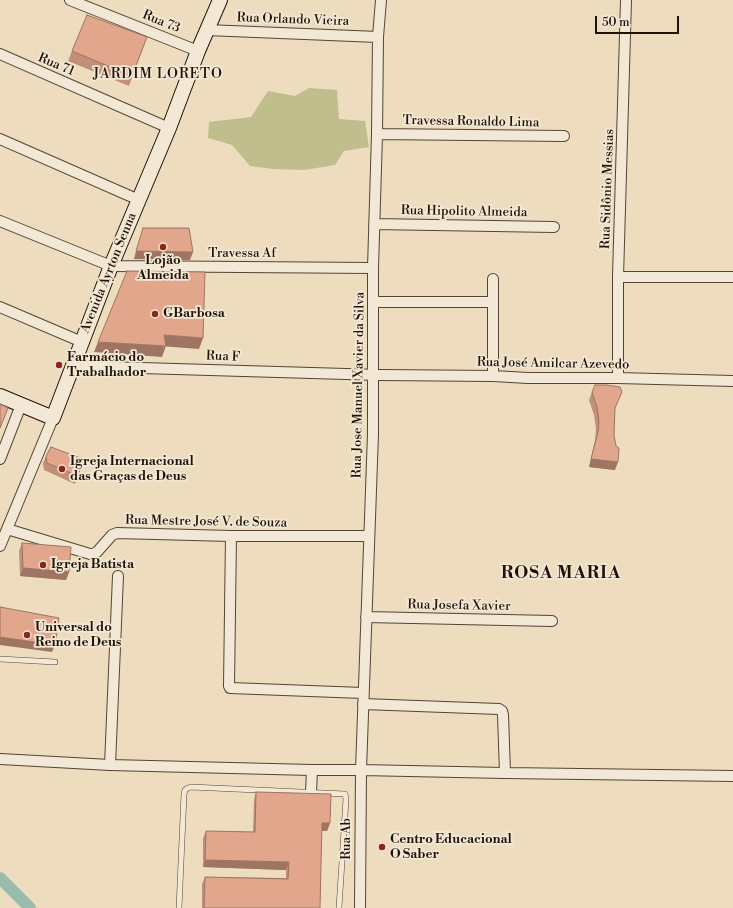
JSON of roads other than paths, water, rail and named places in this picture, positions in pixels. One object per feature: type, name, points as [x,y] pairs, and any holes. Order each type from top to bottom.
[{"type":"street","name":"Rua 73","points":[[70,0],[198,51]]},
{"type":"street","name":"Avenida Ayrton Senna","points":[[0,546],[53,418],[111,266],[168,128],[206,30],[220,0]]},
{"type":"street","name":"Rua Jose Manuel Xavier da Silva","points":[[360,770],[372,434],[373,268],[378,37],[381,0]]},
{"type":"street","name":"Rua Sidônio Messias","points":[[618,378],[618,277],[626,0]]},
{"type":"street","name":"Rua Orlando Vieira","points":[[206,30],[378,37]]},
{"type":"street","name":"Rua 71","points":[[0,54],[168,128]]},
{"type":"street","name":"Travessa Ronaldo Lima","points":[[377,134],[564,136]]},
{"type":"street","points":[[0,139],[139,200]]},
{"type":"street","points":[[0,221],[111,266]]},
{"type":"street","name":"Rua Hipolito Almeida","points":[[374,224],[554,227]]},
{"type":"street","name":"Travessa Af","points":[[111,266],[373,268]]},
{"type":"street","points":[[618,277],[733,277]]},
{"type":"street","points":[[493,279],[493,376]]},
{"type":"street","points":[[373,302],[493,302]]},
{"type":"street","points":[[0,307],[82,342]]},
{"type":"street","name":"Rua F","points":[[73,366],[373,375]]},
{"type":"street","name":"Rua José Amilcar Azevedo","points":[[373,375],[733,381]]},
{"type":"street","points":[[0,396],[53,418]]},
{"type":"street","points":[[0,459],[21,405]]},
{"type":"street","name":"Rua Mestre José V. de Souza","points":[[7,529],[90,554],[97,552],[112,535],[117,533],[231,536],[368,536]]},
{"type":"street","points":[[231,536],[230,688],[363,693]]},
{"type":"street","points":[[110,764],[118,576]]},
{"type":"street","name":"Rua Josefa Xavier","points":[[366,617],[552,621]]},
{"type":"street","points":[[363,704],[499,709],[502,711],[503,715],[505,773]]},
{"type":"street","points":[[0,759],[312,770],[733,776]]},
{"type":"street","points":[[311,792],[312,770]]},
{"type":"street","name":"Rua Ab","points":[[360,770],[360,908]]},
{"type":"lane","points":[[0,658],[55,662]]},
{"type":"lane","points":[[179,908],[184,794],[185,790],[191,787],[346,795],[339,908]]},
{"type":"waterway","points":[[0,878],[30,908]]},
{"type":"place","name":"Lojão Almeida","points":[[163,247]]},
{"type":"place","name":"GBarbosa","points":[[155,314]]},
{"type":"place","name":"Farmácio do Trabalhador","points":[[59,365]]},
{"type":"place","name":"Igreja Internacional das Graças de Deus","points":[[62,469]]},
{"type":"place","name":"Igreja Batista","points":[[43,565]]},
{"type":"place","name":"Universal do Reino de Deus","points":[[27,635]]},
{"type":"place","name":"Centro Educacional O Saber","points":[[382,847]]},
{"type":"district","name":"JARDIM LORETO","points":[[158,75]]},
{"type":"district","name":"ROSA MARIA","points":[[561,574]]}]
